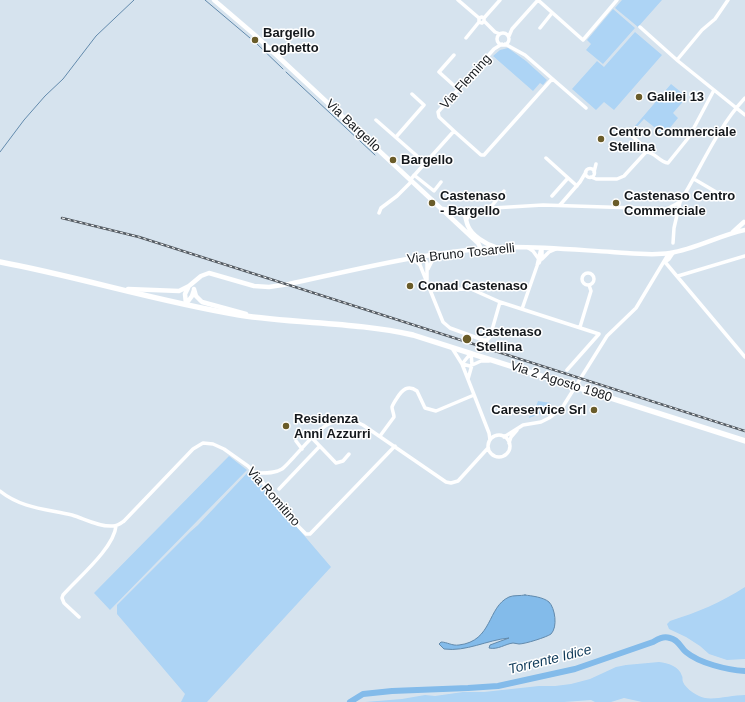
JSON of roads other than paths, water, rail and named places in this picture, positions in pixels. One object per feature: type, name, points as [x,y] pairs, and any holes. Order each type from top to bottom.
[{"type":"main road","name":"Via Bruno Tosarelli","points":[[0,262],[45,270],[186,304]]},
{"type":"main road","name":"Via 2 Agosto 1980","points":[[186,304],[253,316],[380,328],[413,335],[471,352],[745,441]]},
{"type":"street","name":"Via Bargello","points":[[214,0],[255,35],[440,207],[476,242],[481,249]]},
{"type":"street","points":[[458,0],[500,36],[503,44],[514,48],[525,55],[586,108]]},
{"type":"street","points":[[466,38],[500,0]]},
{"type":"street","points":[[500,36],[512,29],[538,0],[583,40],[617,0]]},
{"type":"street","points":[[677,60],[702,30],[714,19],[728,0]]},
{"type":"street","points":[[540,28],[552,13]]},
{"type":"street","points":[[640,27],[677,60],[745,115]]},
{"type":"street","name":"Via Fleming","points":[[454,131],[439,117],[438,114],[494,50],[508,42],[512,29]]},
{"type":"street","points":[[500,36],[507,34],[514,48]]},
{"type":"street","name":"Via Fleming","points":[[494,50],[500,36]]},
{"type":"street","points":[[454,55],[439,72],[459,90]]},
{"type":"street","points":[[379,213],[381,208],[397,196],[454,131],[481,155],[484,155],[552,79]]},
{"type":"street","points":[[632,136],[650,152],[664,162],[668,163],[689,137],[714,90]]},
{"type":"street","points":[[396,137],[424,105],[412,94]]},
{"type":"street","points":[[673,243],[674,228],[680,202],[707,153],[736,108],[745,98]]},
{"type":"street","points":[[376,120],[425,163]]},
{"type":"street","points":[[586,172],[587,176],[593,175],[602,178],[617,179],[624,176],[646,152],[650,152]]},
{"type":"street","points":[[546,158],[568,178],[579,184]]},
{"type":"street","points":[[560,205],[579,184],[587,170],[590,168],[592,169],[593,175]]},
{"type":"street","points":[[414,175],[434,191],[441,182]]},
{"type":"street","points":[[579,184],[593,175]]},
{"type":"street","points":[[552,196],[568,178]]},
{"type":"street","points":[[694,179],[728,199]]},
{"type":"street","points":[[490,208],[504,191]]},
{"type":"street","points":[[440,207],[446,210],[460,210],[532,205],[560,205],[667,209],[680,202]]},
{"type":"street","points":[[466,218],[472,209]]},
{"type":"street","points":[[460,210],[465,214],[470,230],[482,241],[501,248]]},
{"type":"street","name":"Via Bruno Tosarelli","points":[[731,234],[745,223]]},
{"type":"street","name":"Via Bruno Tosarelli","points":[[123,289],[171,292],[178,291],[189,286],[201,276],[209,273],[246,285],[269,287],[289,284],[406,258],[481,249],[527,247],[659,254],[671,253],[745,230]]},
{"type":"street","points":[[481,249],[482,241]]},
{"type":"street","points":[[527,247],[533,251],[539,259]]},
{"type":"street","points":[[522,309],[537,266],[541,248]]},
{"type":"street","points":[[539,259],[556,249]]},
{"type":"street","points":[[427,272],[432,261],[442,253]]},
{"type":"street","points":[[488,431],[496,436],[504,437],[523,425],[541,422],[556,414],[566,402],[607,336],[633,312],[665,262],[669,259],[671,253]]},
{"type":"street","points":[[659,254],[745,357]]},
{"type":"street","points":[[420,265],[422,256],[426,260],[427,280]]},
{"type":"street","points":[[678,276],[745,256]]},
{"type":"street","points":[[406,258],[415,261],[420,265],[443,322],[450,328],[483,340],[487,340],[490,337],[500,302]]},
{"type":"street","points":[[186,304],[192,296],[195,282]]},
{"type":"street","points":[[580,327],[591,291],[589,285]]},
{"type":"street","points":[[186,304],[185,294],[189,286]]},
{"type":"street","points":[[194,289],[196,296],[202,302],[253,316]]},
{"type":"street","points":[[431,290],[477,290],[493,300],[599,334],[567,370]]},
{"type":"street","points":[[260,479],[283,468],[327,424],[340,420],[355,421],[380,436],[446,482],[458,482],[483,455],[488,448],[490,440],[488,431],[462,364],[450,346]]},
{"type":"street","points":[[462,364],[471,352]]},
{"type":"street","points":[[468,382],[468,376],[472,365],[471,352]]},
{"type":"street","points":[[462,364],[467,366],[481,361],[502,363]]},
{"type":"street","points":[[380,436],[394,417],[392,408],[393,405],[401,392],[406,388],[415,389],[425,408],[436,411],[474,395]]},
{"type":"street","points":[[483,455],[491,454],[497,457],[503,456],[508,452],[511,437],[518,429]]},
{"type":"street","points":[[490,440],[496,436]]},
{"type":"street","points":[[504,437],[509,443]]},
{"type":"street","points":[[312,438],[336,462],[343,461],[349,454]]},
{"type":"street","points":[[296,441],[302,448]]},
{"type":"street","name":"Via Romitino","points":[[116,526],[124,521],[193,449],[203,443],[213,444],[224,449],[248,466],[299,527],[306,534],[310,534],[394,446]]},
{"type":"street","points":[[279,489],[320,447]]},
{"type":"street","points":[[488,448],[491,454]]},
{"type":"street","points":[[255,473],[270,473]]},
{"type":"street","points":[[0,491],[29,506],[73,516],[101,525],[116,526],[114,535],[101,555],[71,586],[62,598],[64,603],[79,617]]},
{"type":"waterway","points":[[0,152],[24,120],[45,96],[63,79],[96,36],[134,0]]},
{"type":"waterway","points":[[205,0],[250,38]]},
{"type":"waterway","points":[[255,42],[283,69]]},
{"type":"waterway","points":[[286,72],[375,155]]},
{"type":"waterway","name":"Torrente Idice","points":[[350,702],[363,694],[392,691],[498,686],[575,669],[665,637],[675,640],[686,652],[706,663],[745,671]]},
{"type":"railway","points":[[62,218],[139,237],[745,431]]},
{"type":"place","name":"Bargello Loghetto","points":[[255,40]]},
{"type":"place","name":"Galilei 13","points":[[639,97]]},
{"type":"place","name":"Centro Commerciale Stellina","points":[[601,139]]},
{"type":"place","name":"Bargello","points":[[393,160]]},
{"type":"place","name":"Castenaso - Bargello","points":[[432,203]]},
{"type":"place","name":"Castenaso Centro Commerciale","points":[[616,203]]},
{"type":"place","name":"Conad Castenaso","points":[[410,286]]},
{"type":"place","name":"Castenaso Stellina","points":[[467,339]]},
{"type":"place","name":"Careservice Srl","points":[[594,410]]},
{"type":"place","name":"Residenza Anni Azzurri","points":[[286,426]]}]
